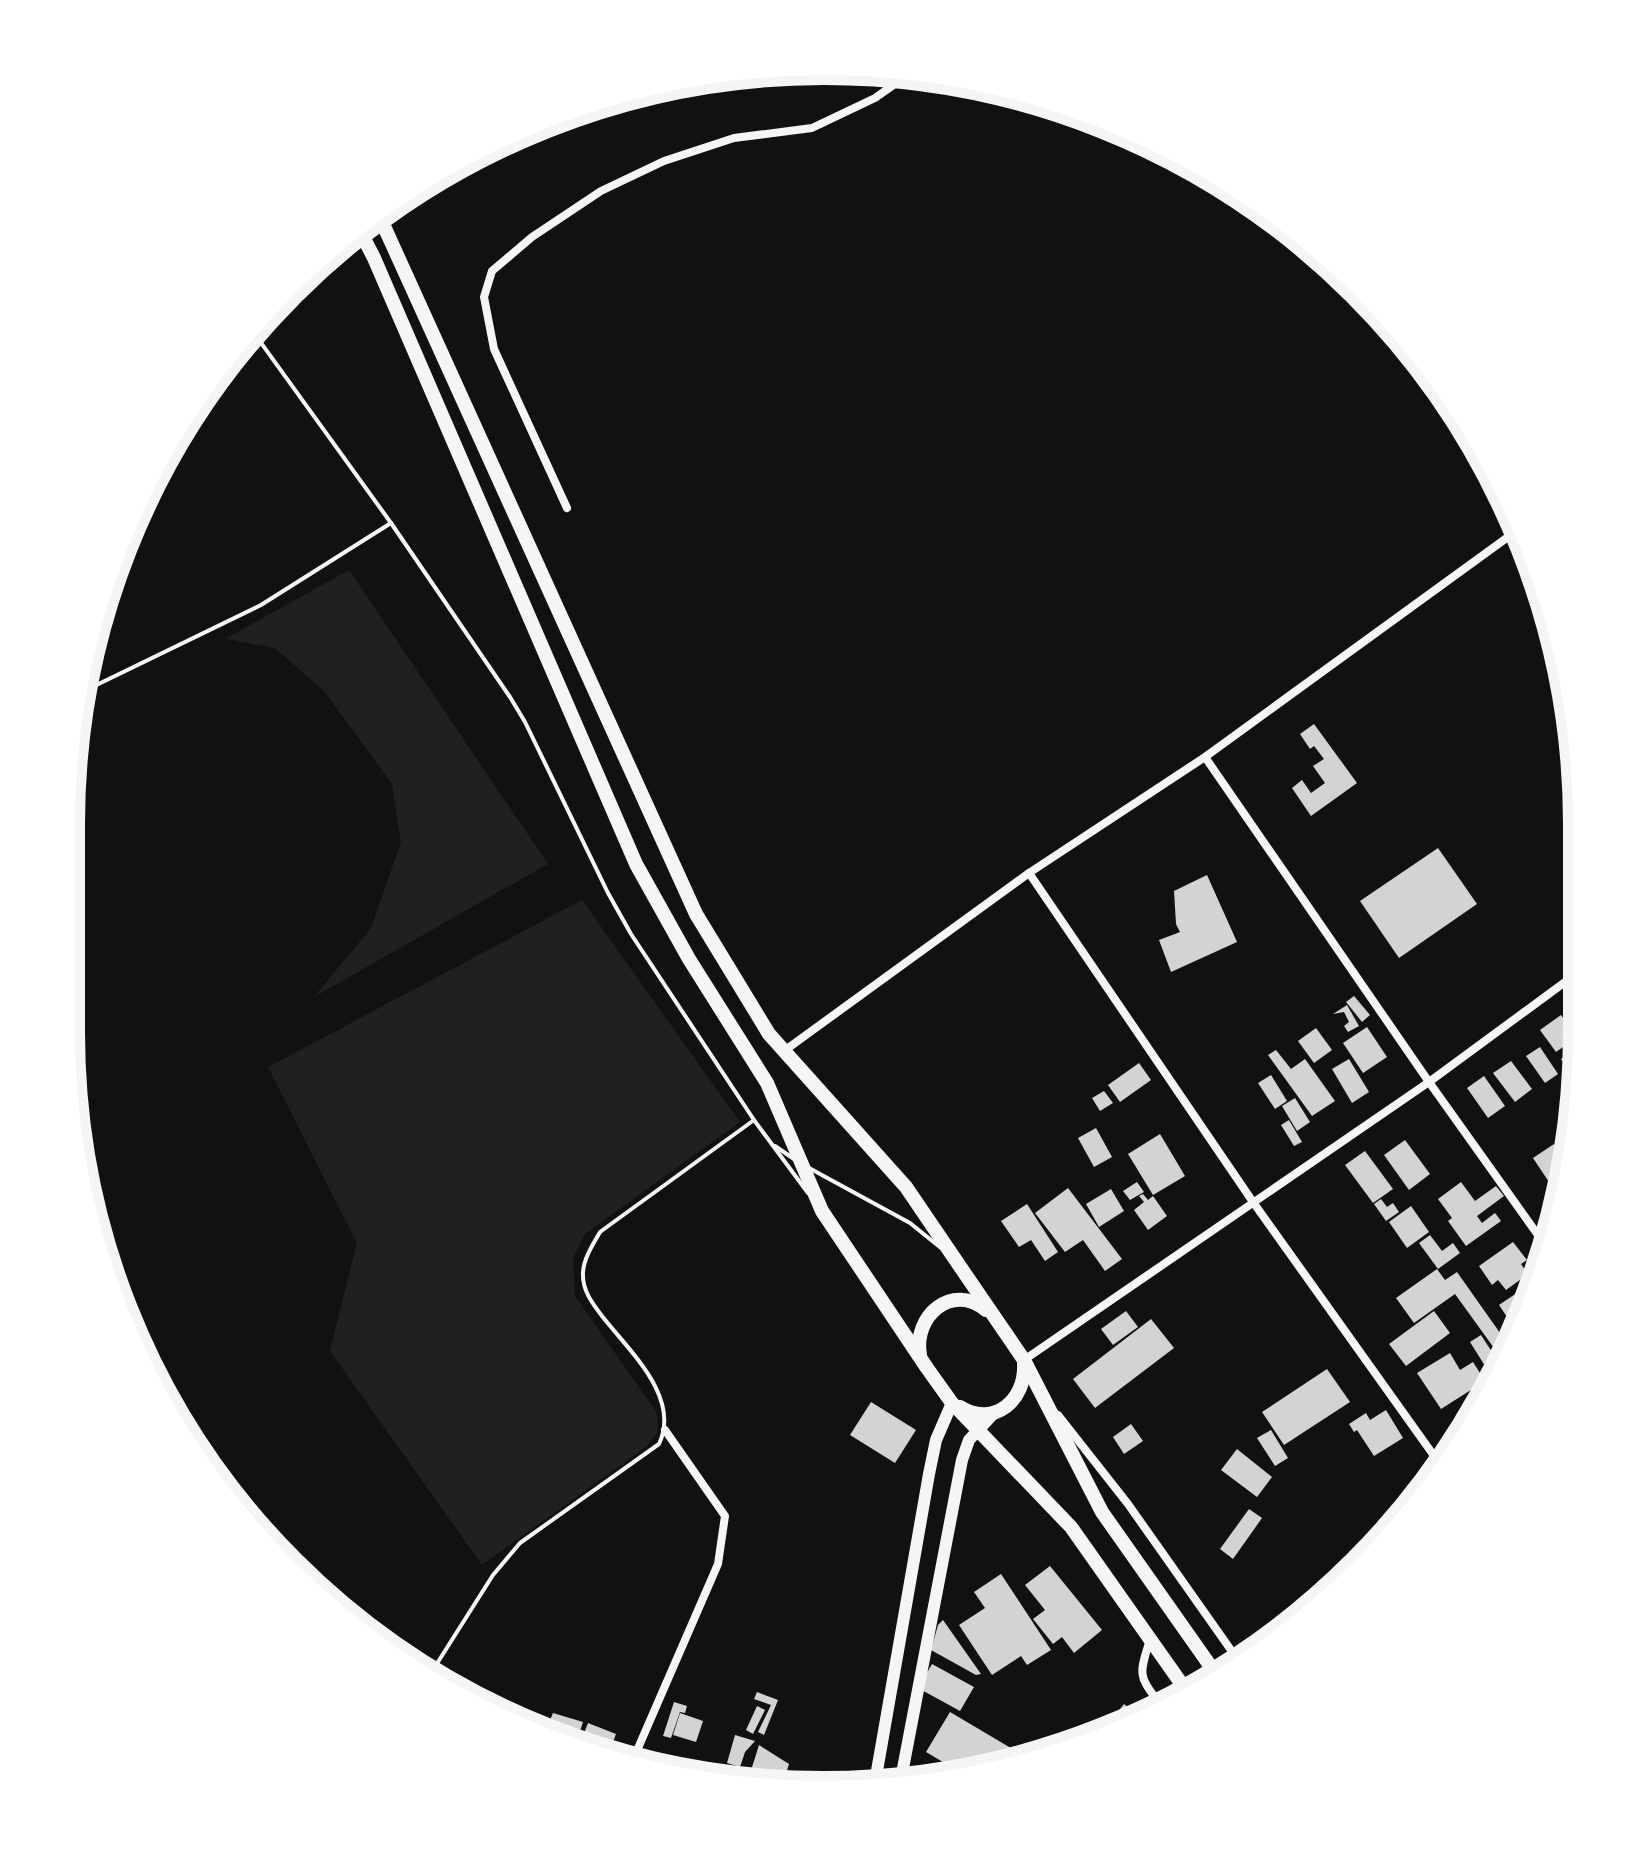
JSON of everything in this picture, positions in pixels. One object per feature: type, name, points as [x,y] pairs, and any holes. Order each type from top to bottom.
[{"type":"highway","points":[[383,225],[696,914],[769,1034],[906,1187],[1024,1360],[1102,1512],[1211,1667]]},
{"type":"highway","points":[[364,240],[636,864],[689,959],[767,1083],[822,1211],[952,1403],[1071,1527],[1181,1684]]},
{"type":"highway","points":[[927,1368],[919,1353],[918,1337],[923,1322],[934,1309],[948,1302],[964,1300],[980,1305],[993,1315]]},
{"type":"highway","points":[[952,1403],[968,1412],[987,1414],[1004,1408],[1018,1396],[1025,1379],[1024,1360]]},
{"type":"main road","points":[[877,1774],[929,1474],[936,1440],[952,1403]]},
{"type":"main road","points":[[902,1772],[962,1460],[969,1440],[996,1411]]},
{"type":"street","points":[[567,508],[494,349],[484,297],[492,271],[532,237],[589,199],[664,161],[734,138],[812,128],[875,98],[895,84]]},
{"type":"street","points":[[784,1051],[1029,873],[1205,757],[1510,536]]},
{"type":"street","points":[[1205,757],[1539,1237]]},
{"type":"street","points":[[1029,873],[1253,1202],[1435,1457]]},
{"type":"street","points":[[1024,1360],[1429,1082],[1568,980]]},
{"type":"street","points":[[1043,1396],[1128,1504],[1233,1653]]},
{"type":"street","points":[[636,1752],[718,1564],[725,1533],[725,1516],[665,1430]]},
{"type":"street","points":[[1150,1639],[1141,1678],[1155,1698]]},
{"type":"lane","points":[[259,340],[391,523],[525,722],[631,934],[754,1120],[822,1211]]},
{"type":"lane","points":[[93,687],[261,605],[391,523]]},
{"type":"lane","points":[[435,1666],[493,1575],[520,1543],[659,1444],[665,1430],[660,1392],[588,1298],[582,1273],[588,1252],[600,1232],[754,1120]]},
{"type":"lane","points":[[770,1143],[801,1164],[910,1223],[959,1265]]},
{"type":"shaded area","points":[[349,570],[548,864],[314,997],[371,928],[401,842],[392,784],[324,691],[275,648],[225,639]]},
{"type":"shaded area","points":[[582,900],[740,1122],[585,1234],[573,1258],[575,1296],[657,1413],[658,1431],[647,1446],[482,1565],[330,1351],[357,1243],[268,1067]]},
{"type":"building","points":[[1314,724],[1357,783],[1311,816],[1292,788],[1302,780],[1311,793],[1325,783],[1313,766],[1324,759],[1314,746],[1310,749],[1300,734]]},
{"type":"building","points":[[1438,848],[1477,904],[1399,958],[1360,901]]},
{"type":"building","points":[[1207,875],[1237,942],[1171,972],[1159,940],[1180,932],[1176,924],[1174,891]]},
{"type":"building","points":[[1354,996],[1370,1015],[1362,1022],[1346,1002]]},
{"type":"building","points":[[1347,1005],[1359,1026],[1348,1032],[1344,1026],[1349,1022],[1344,1012],[1333,1014]]},
{"type":"building","points":[[1561,1015],[1568,1025],[1568,1044],[1556,1052],[1540,1030]]},
{"type":"building","points":[[1367,1027],[1387,1057],[1363,1073],[1343,1043]]},
{"type":"building","points":[[1316,1028],[1332,1050],[1314,1063],[1298,1041]]},
{"type":"building","points":[[1540,1047],[1558,1074],[1545,1083],[1526,1056]]},
{"type":"building","points":[[1276,1050],[1291,1069],[1305,1059],[1335,1101],[1312,1116],[1268,1055]]},
{"type":"building","points":[[1349,1059],[1369,1092],[1352,1103],[1332,1069]]},
{"type":"building","points":[[1511,1061],[1532,1089],[1515,1102],[1493,1073]]},
{"type":"building","points":[[1139,1063],[1151,1080],[1120,1102],[1108,1085]]},
{"type":"building","points":[[1271,1075],[1287,1101],[1275,1109],[1258,1083]]},
{"type":"building","points":[[1484,1076],[1505,1106],[1488,1118],[1467,1088]]},
{"type":"building","points":[[1104,1091],[1113,1103],[1100,1111],[1092,1098]]},
{"type":"building","points":[[1295,1098],[1310,1122],[1297,1131],[1282,1106]]},
{"type":"building","points":[[1289,1120],[1302,1142],[1294,1146],[1281,1125]]},
{"type":"building","points":[[1096,1128],[1112,1157],[1094,1167],[1078,1138]]},
{"type":"building","points":[[1160,1134],[1185,1176],[1153,1195],[1128,1154]]},
{"type":"building","points":[[1405,1140],[1430,1174],[1409,1190],[1384,1155]]},
{"type":"building","points":[[1554,1144],[1558,1151],[1551,1185],[1533,1158]]},
{"type":"building","points":[[1365,1151],[1393,1189],[1373,1203],[1345,1165]]},
{"type":"building","points":[[1137,1182],[1144,1192],[1130,1200],[1123,1191]]},
{"type":"building","points":[[1461,1182],[1475,1201],[1496,1186],[1504,1196],[1477,1216],[1482,1223],[1495,1213],[1501,1221],[1466,1246],[1448,1221],[1452,1218],[1438,1199]]},
{"type":"building","points":[[1068,1188],[1122,1259],[1105,1271],[1083,1240],[1065,1252],[1035,1213]]},
{"type":"building","points":[[1111,1189],[1124,1211],[1099,1227],[1086,1204]]},
{"type":"building","points":[[1143,1194],[1148,1200],[1153,1196],[1167,1216],[1148,1230],[1134,1210],[1144,1202],[1139,1196]]},
{"type":"building","points":[[1381,1199],[1387,1207],[1393,1203],[1399,1212],[1386,1221],[1374,1204]]},
{"type":"building","points":[[1027,1204],[1058,1252],[1045,1261],[1031,1240],[1019,1247],[1001,1221]]},
{"type":"building","points":[[1411,1206],[1429,1232],[1407,1248],[1389,1222]]},
{"type":"building","points":[[1430,1235],[1442,1251],[1453,1243],[1460,1253],[1438,1269],[1419,1243]]},
{"type":"building","points":[[1513,1242],[1527,1260],[1521,1264],[1528,1274],[1506,1290],[1498,1280],[1492,1285],[1479,1266]]},
{"type":"building","points":[[1437,1269],[1445,1280],[1457,1272],[1502,1336],[1494,1348],[1455,1294],[1414,1323],[1396,1298]]},
{"type":"building","points":[[1522,1290],[1509,1321],[1499,1305]]},
{"type":"building","points":[[1126,1311],[1138,1327],[1113,1345],[1101,1329]]},
{"type":"building","points":[[1434,1311],[1450,1333],[1406,1366],[1389,1344]]},
{"type":"building","points":[[1151,1319],[1174,1348],[1095,1408],[1073,1379]]},
{"type":"building","points":[[1481,1335],[1494,1355],[1490,1362],[1485,1366],[1470,1342]]},
{"type":"building","points":[[1450,1353],[1460,1370],[1473,1362],[1482,1377],[1478,1386],[1441,1409],[1417,1373]]},
{"type":"building","points":[[1327,1369],[1350,1402],[1284,1445],[1262,1412]]},
{"type":"building","points":[[871,1402],[916,1430],[895,1463],[850,1435]]},
{"type":"building","points":[[1386,1410],[1403,1438],[1374,1456],[1357,1430],[1354,1432],[1349,1424],[1366,1413],[1370,1420]]},
{"type":"building","points":[[1131,1424],[1143,1441],[1124,1454],[1113,1437]]},
{"type":"building","points":[[1271,1430],[1288,1458],[1275,1466],[1257,1438]]},
{"type":"building","points":[[1237,1449],[1272,1477],[1257,1497],[1221,1470]]},
{"type":"building","points":[[1249,1509],[1262,1518],[1233,1559],[1220,1549]]},
{"type":"building","points":[[1050,1566],[1102,1630],[1074,1653],[1062,1637],[1053,1644],[1033,1619],[1045,1610],[1025,1585]]},
{"type":"building","points":[[1001,1574],[1051,1650],[1027,1665],[1021,1656],[992,1675],[959,1625],[985,1608],[974,1592]]},
{"type":"building","points":[[943,1620],[981,1674],[976,1675],[931,1650],[938,1625]]},
{"type":"building","points":[[932,1664],[974,1687],[960,1711],[918,1688]]},
{"type":"building","points":[[757,1692],[778,1700],[764,1735],[758,1732],[771,1705],[754,1699]]},
{"type":"building","points":[[674,1702],[687,1706],[685,1713],[680,1712],[671,1738],[663,1736]]},
{"type":"building","points":[[1124,1704],[1131,1709],[1114,1717]]},
{"type":"building","points":[[757,1706],[765,1710],[753,1734],[746,1730]]},
{"type":"building","points":[[950,1712],[1016,1751],[949,1765],[926,1752]]},
{"type":"building","points":[[553,1713],[583,1722],[579,1735],[549,1723]]},
{"type":"building","points":[[680,1713],[703,1721],[696,1742],[673,1735]]},
{"type":"building","points":[[588,1723],[616,1734],[612,1745],[583,1736]]},
{"type":"building","points":[[735,1735],[755,1741],[745,1752],[740,1767],[727,1763]]},
{"type":"building","points":[[759,1745],[789,1764],[786,1774],[751,1772]]}]
